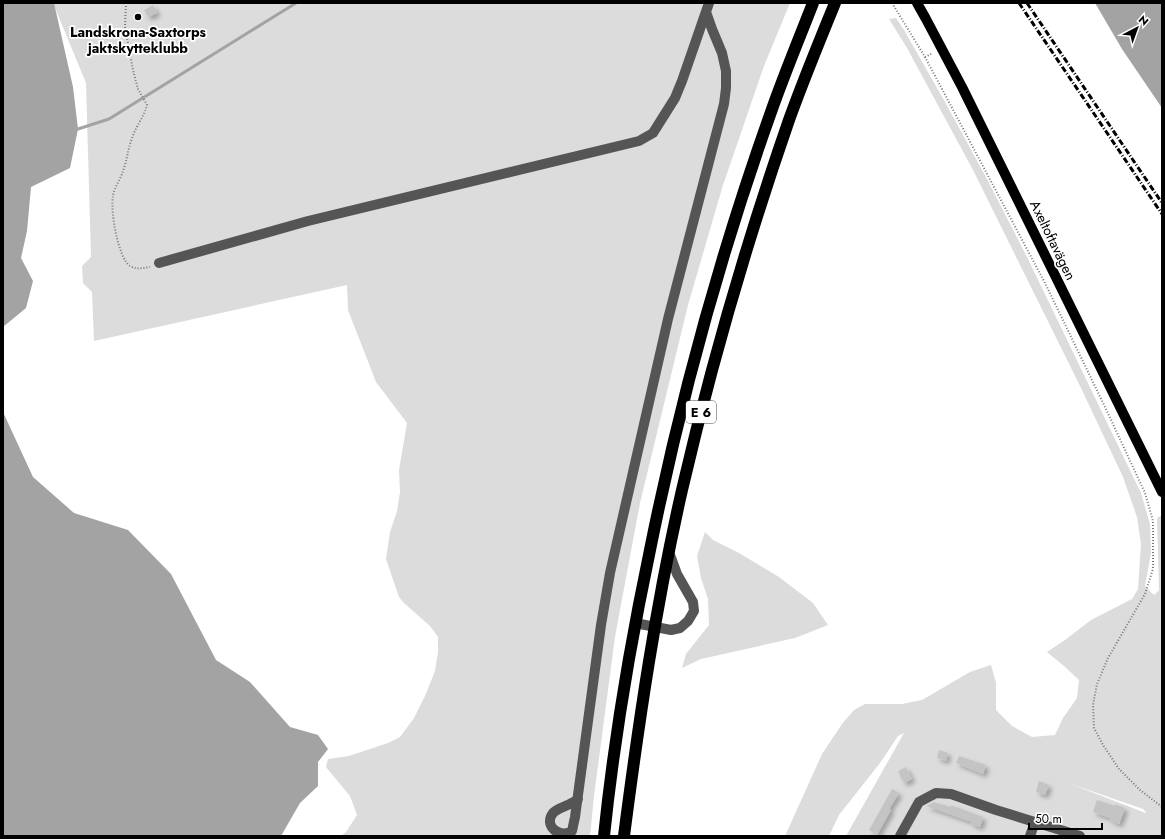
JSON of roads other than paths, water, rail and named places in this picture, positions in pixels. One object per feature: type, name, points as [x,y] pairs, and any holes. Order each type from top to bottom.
[{"type":"highway","name":"E 6","points":[[604,836],[618,722],[635,623],[663,484],[696,352],[729,237],[768,119],[813,3]]},
{"type":"highway","name":"E 6","points":[[624,836],[638,728],[654,627],[682,490],[714,360],[748,244],[790,118],[835,3]]},
{"type":"main road","name":"Axeltoftavägen","points":[[917,3],[936,36],[1162,492]]},
{"type":"street","points":[[159,263],[308,221],[639,141],[653,132],[675,98],[708,8]]},
{"type":"street","points":[[578,799],[601,625],[610,573],[668,319],[724,104],[726,71],[722,53],[712,29],[708,8]]},
{"type":"street","points":[[635,623],[671,630],[680,628],[688,621],[694,611],[693,602],[677,574],[669,552]]},
{"type":"street","points":[[900,836],[919,802],[936,793],[951,794],[996,810],[1080,836]]},
{"type":"street","points":[[1030,836],[1035,822]]},
{"type":"waterway","points":[[78,129],[109,119],[296,3]]},
{"type":"railway","points":[[1019,3],[1162,214]]},
{"type":"railway","points":[[1027,3],[1162,203]]},
{"type":"place","name":"Landskrona-Saxtorps jaktskytteklubb","points":[[138,17]]}]
